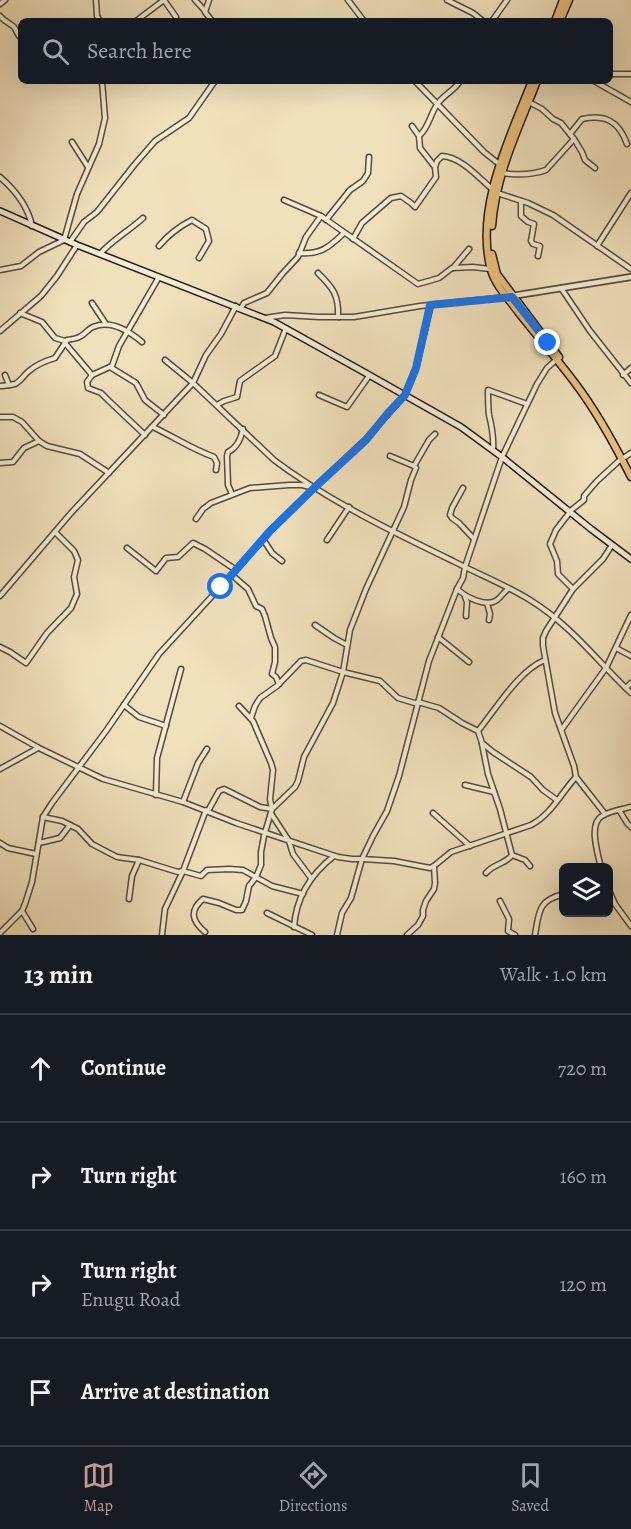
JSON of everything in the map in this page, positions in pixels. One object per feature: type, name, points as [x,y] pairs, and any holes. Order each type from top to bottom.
[{"type":"main road","points":[[556,18],[563,0]]},
{"type":"main road","points":[[562,18],[569,0]]},
{"type":"main road","points":[[531,84],[499,164],[488,216],[487,240],[490,269],[493,276],[591,400],[631,468]]},
{"type":"main road","points":[[536,84],[494,191],[492,233],[494,263],[497,274],[510,297],[626,456],[631,477]]},
{"type":"main road","points":[[0,211],[67,241],[286,328],[461,427],[631,559]]},
{"type":"street","points":[[0,4],[5,0]]},
{"type":"street","points":[[96,0],[99,18]]},
{"type":"street","points":[[140,18],[164,0],[176,17]]},
{"type":"street","points":[[195,0],[210,18]]},
{"type":"street","points":[[205,12],[209,0]]},
{"type":"street","points":[[348,0],[362,18]]},
{"type":"street","points":[[447,0],[479,18]]},
{"type":"street","points":[[494,18],[507,0]]},
{"type":"street","points":[[0,16],[14,27],[18,36]]},
{"type":"street","points":[[613,74],[631,74]]},
{"type":"street","points":[[67,241],[77,194],[99,144],[105,118],[102,84]]},
{"type":"street","points":[[0,270],[21,266],[39,252],[67,241],[84,222],[97,212],[155,141],[189,118],[213,84]]},
{"type":"street","points":[[418,84],[484,152],[499,164]]},
{"type":"street","points":[[419,136],[429,124],[438,103],[458,84]]},
{"type":"street","points":[[599,84],[631,102]]},
{"type":"street","points":[[529,102],[561,123],[572,136],[585,160],[595,168]]},
{"type":"street","points":[[501,173],[514,175],[546,171],[582,119],[601,116],[613,122],[623,132],[627,144]]},
{"type":"street","points":[[412,126],[419,136],[420,148],[435,167]]},
{"type":"street","points":[[72,142],[89,168]]},
{"type":"street","points":[[353,239],[362,223],[390,198],[401,196],[415,207],[436,177],[435,167],[442,156],[449,157],[471,171],[494,191],[553,215],[631,270]]},
{"type":"street","points":[[326,220],[350,190],[363,181],[368,173],[369,157]]},
{"type":"street","points":[[0,177],[28,209],[32,226]]},
{"type":"street","points":[[597,246],[631,193]]},
{"type":"street","points":[[284,200],[321,216],[417,284],[439,278],[452,268],[469,249]]},
{"type":"street","points":[[522,201],[521,216],[534,224],[531,241],[540,246],[538,256]]},
{"type":"street","points":[[0,596],[55,531],[194,383],[206,356],[238,307],[267,293],[298,257],[306,237],[321,216]]},
{"type":"street","points":[[100,254],[115,239],[143,218]]},
{"type":"street","points":[[159,246],[168,235],[192,220],[206,229],[209,241],[199,258]]},
{"type":"street","points":[[299,253],[318,253],[344,233]]},
{"type":"street","points":[[0,331],[41,296],[77,245]]},
{"type":"street","points":[[452,268],[490,269]]},
{"type":"street","points":[[318,273],[332,287],[338,299],[338,317]]},
{"type":"street","points":[[145,435],[101,393],[88,388],[87,382],[92,375],[110,368],[119,346],[159,277]]},
{"type":"street","points":[[265,318],[285,315],[338,317],[372,315],[430,305],[510,297],[631,277]]},
{"type":"street","points":[[561,288],[590,331],[631,383]]},
{"type":"street","points":[[92,303],[106,324]]},
{"type":"street","points":[[0,933],[22,911],[32,882],[43,818],[64,784],[79,768],[159,654],[263,539],[366,440],[405,395],[416,368],[430,305]]},
{"type":"street","points":[[20,313],[38,319],[46,325],[56,338],[65,342],[92,375]]},
{"type":"street","points":[[0,386],[15,383],[43,361],[55,358],[65,342],[81,337],[93,326],[106,324],[116,326],[128,331],[142,342]]},
{"type":"street","points":[[217,405],[237,397],[240,381],[275,356],[286,328]]},
{"type":"street","points":[[165,360],[194,383],[274,460],[314,488],[529,599],[555,616],[631,693]]},
{"type":"street","points":[[337,935],[342,914],[351,898],[362,859],[387,810],[399,776],[429,661],[463,578],[502,457],[537,384],[547,368],[556,360]]},
{"type":"street","points":[[110,368],[136,383],[145,400],[164,415]]},
{"type":"street","points":[[623,375],[631,368]]},
{"type":"street","points":[[5,375],[9,385]]},
{"type":"street","points":[[319,395],[347,407],[370,375]]},
{"type":"street","points":[[493,450],[493,426],[489,414],[488,390],[527,404]]},
{"type":"street","points":[[0,417],[13,417],[22,422],[39,441],[47,446],[80,454],[109,472]]},
{"type":"street","points":[[153,427],[189,447],[214,457],[217,463],[216,470]]},
{"type":"street","points":[[232,494],[228,485],[226,456],[240,441],[243,429]]},
{"type":"street","points":[[204,932],[196,924],[194,917],[195,909],[202,899],[242,910],[249,886],[261,865],[261,852],[272,812],[295,787],[304,757],[333,703],[343,672],[350,630],[404,507],[416,468],[414,466],[435,434]]},
{"type":"street","points":[[0,463],[13,462],[24,448],[39,441]]},
{"type":"street","points":[[390,456],[414,466]]},
{"type":"street","points":[[573,589],[558,574],[557,561],[550,544],[556,530],[570,512],[584,500],[584,496],[597,481],[626,456]]},
{"type":"street","points":[[196,519],[203,508],[211,503],[250,488],[302,485],[314,488]]},
{"type":"street","points":[[463,488],[450,515],[474,540]]},
{"type":"street","points":[[327,540],[349,507]]},
{"type":"street","points":[[0,647],[26,663],[47,633],[71,608],[77,594],[74,577],[78,560],[75,551],[55,531]]},
{"type":"street","points":[[263,539],[272,553],[282,561]]},
{"type":"street","points":[[127,548],[156,571],[166,558],[178,557],[193,543],[236,570]]},
{"type":"street","points":[[605,814],[576,777],[555,714],[543,638],[573,589],[603,559],[612,545]]},
{"type":"street","points":[[232,575],[248,590],[256,606],[262,609],[275,647],[272,674],[279,684]]},
{"type":"street","points":[[457,589],[471,599],[487,603],[495,602],[507,589]]},
{"type":"street","points":[[465,596],[466,616]]},
{"type":"street","points":[[467,602],[471,599]]},
{"type":"street","points":[[487,603],[489,620]]},
{"type":"street","points":[[562,730],[606,668],[631,615]]},
{"type":"street","points":[[315,625],[347,645]]},
{"type":"street","points":[[438,637],[469,662]]},
{"type":"street","points":[[616,648],[631,656]]},
{"type":"street","points":[[251,718],[260,698],[279,684],[301,661],[306,660],[380,681],[398,698],[439,708],[478,730],[512,855]]},
{"type":"street","points":[[478,730],[520,678],[530,668],[546,660]]},
{"type":"street","points":[[156,795],[157,758],[181,669]]},
{"type":"street","points":[[626,688],[631,683]]},
{"type":"street","points":[[124,705],[139,717],[166,726]]},
{"type":"street","points":[[239,706],[251,718],[271,763],[273,770],[270,799],[272,812],[293,854],[311,878]]},
{"type":"street","points":[[0,726],[103,779],[183,802],[236,823],[334,855],[352,859],[394,861],[422,868],[434,866],[450,852],[538,821],[554,806],[576,777]]},
{"type":"street","points":[[482,743],[531,777],[557,800]]},
{"type":"street","points":[[0,770],[39,748]]},
{"type":"street","points":[[183,802],[198,763],[207,749]]},
{"type":"street","points":[[465,785],[494,792]]},
{"type":"street","points":[[162,935],[165,909],[207,811],[219,791],[224,789],[272,812]]},
{"type":"street","points":[[601,863],[595,830],[598,819],[605,814],[631,807]]},
{"type":"street","points":[[619,810],[631,827]]},
{"type":"street","points":[[433,813],[470,846]]},
{"type":"street","points":[[43,818],[62,821],[78,829],[92,844],[117,857],[139,860],[178,873],[183,871],[201,876],[207,870],[243,870],[272,886],[303,894]]},
{"type":"street","points":[[38,843],[60,838],[70,825]]},
{"type":"street","points":[[0,843],[8,848],[36,854]]},
{"type":"street","points":[[294,927],[296,911],[311,878],[334,855]]},
{"type":"street","points":[[512,855],[525,860],[530,866]]},
{"type":"street","points":[[486,873],[489,868],[510,859],[512,855]]},
{"type":"street","points":[[129,898],[132,876],[139,860]]},
{"type":"street","points":[[407,935],[418,925],[423,916],[426,901],[434,889],[434,866]]},
{"type":"street","points":[[535,935],[541,906],[550,898],[559,895]]},
{"type":"street","points":[[613,899],[631,926]]},
{"type":"street","points":[[500,901],[509,919],[508,932],[515,935]]},
{"type":"street","points":[[22,911],[33,929]]},
{"type":"street","points":[[267,914],[312,935]]},
{"type":"route","points":[[221,587],[270,531],[366,440],[405,395],[416,368],[430,305],[512,297],[548,343]]}]
